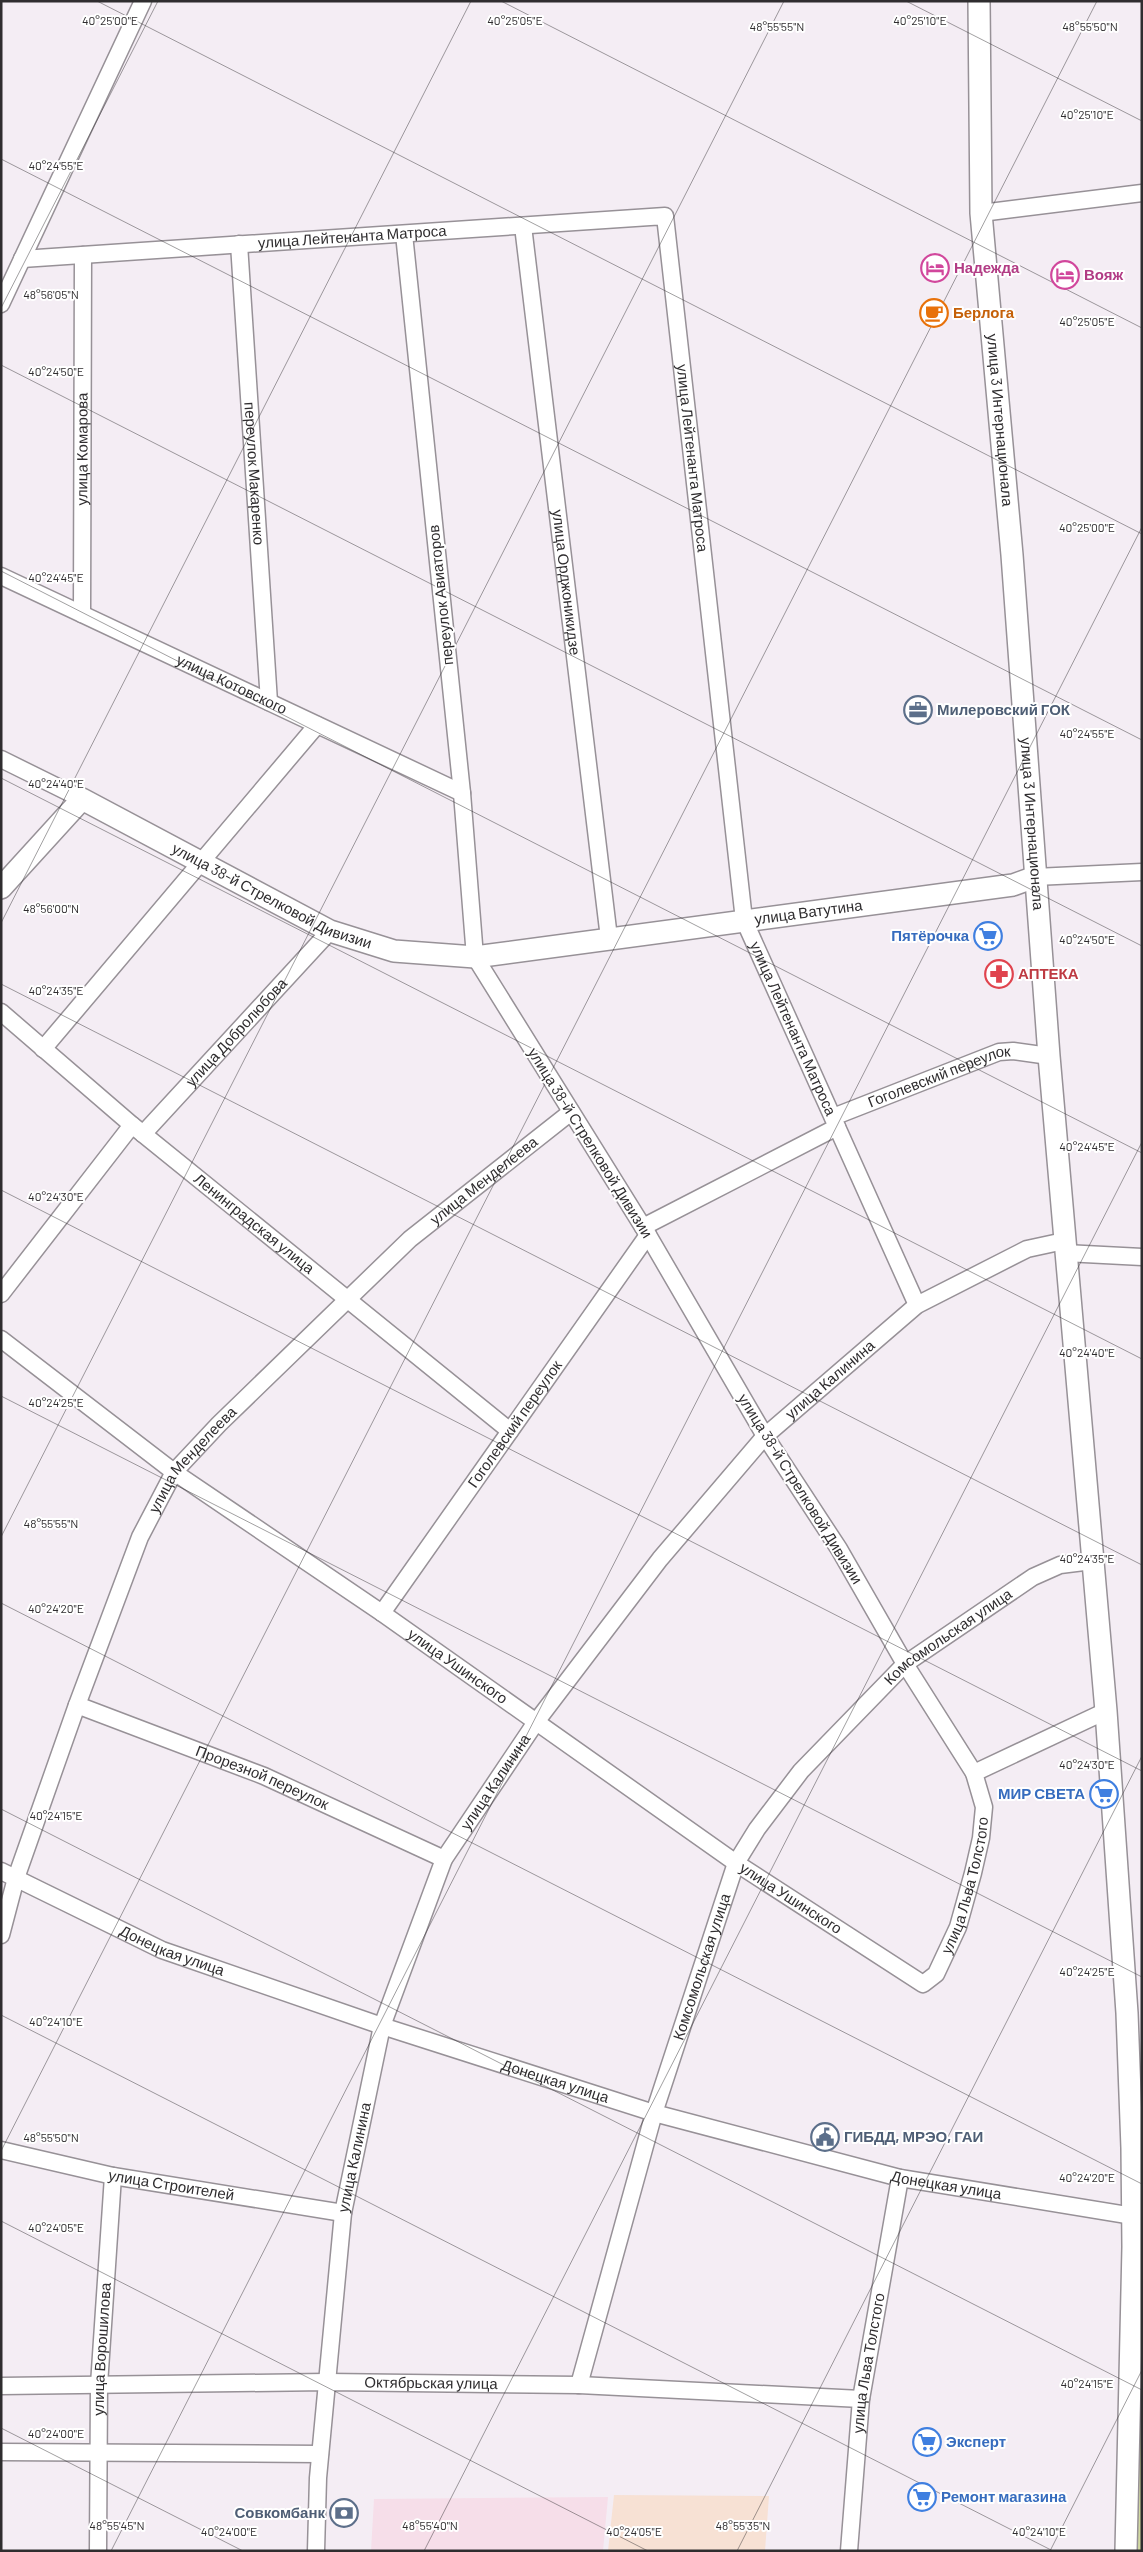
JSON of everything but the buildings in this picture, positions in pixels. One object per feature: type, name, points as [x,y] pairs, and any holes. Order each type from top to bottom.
[{"type":"main road","name":"улица 3 Интернационала","points":[[979,1],[980,213],[1012,556],[1064,1247],[1106,1711],[1127,2013],[1137,2251],[1126,2551]]},
{"type":"main road","name":"улица 38-й Стрелковой Дивизии","points":[[82,799],[330,931],[394,951],[475,957]]},
{"type":"main road","points":[[1,888],[82,799]]},
{"type":"main road","name":"улица Ватутина","points":[[475,957],[1013,885],[1035,877]]},
{"type":"street","points":[[1,304],[144,1]]},
{"type":"street","points":[[980,213],[1142,193]]},
{"type":"street","name":"улица Лейтенанта Матроса","points":[[22,259],[664,216],[744,920],[917,1304]]},
{"type":"street","name":"улица Орджоникидзе","points":[[523,226],[609,938]]},
{"type":"street","name":"переулок Авиаторов","points":[[404,234],[462,794],[475,957]]},
{"type":"street","name":"переулок Макаренко","points":[[239,244],[269,702]]},
{"type":"street","name":"улица Комарова","points":[[82,255],[82,614]]},
{"type":"street","name":"улица Котовского","points":[[1,576],[462,794]]},
{"type":"street","points":[[43,1049],[317,725]]},
{"type":"street","name":"улица 38-й Стрелковой Дивизии","points":[[1,759],[82,799]]},
{"type":"street","name":"улица Ватутина","points":[[1035,877],[1142,872]]},
{"type":"street","name":"улица Добролюбова","points":[[1,1294],[137,1130],[330,931]]},
{"type":"street","name":"улица 38-й Стрелковой Дивизии","points":[[475,957],[645,1231],[765,1436],[840,1549],[905,1664],[974,1773]]},
{"type":"street","name":"Ленинградская улица","points":[[1,1012],[137,1130],[510,1431]]},
{"type":"street","name":"Гоголевский переулок","points":[[382,1613],[510,1431],[645,1231],[835,1122],[999,1052],[1013,1050],[1049,1056]]},
{"type":"street","name":"улица Менделеева","points":[[1,1935],[8,1874],[78,1705],[140,1536],[174,1472],[220,1424],[410,1239],[571,1112]]},
{"type":"street","name":"улица Калинина","points":[[316,2551],[320,2454],[343,2214],[382,2026],[444,1859],[536,1722],[660,1560],[765,1436],[917,1304],[1027,1249],[1064,1247],[1142,1257]]},
{"type":"street","name":"улица Ушинского","points":[[1,1339],[174,1472],[382,1613],[736,1864],[923,1984]]},
{"type":"street","name":"Комсомольская улица","points":[[579,2385],[654,2114],[736,1864],[757,1829],[801,1771],[905,1664],[1034,1577],[1060,1565],[1092,1561]]},
{"type":"street","name":"Прорезной переулок","points":[[78,1705],[264,1776],[444,1859]]},
{"type":"street","points":[[974,1773],[1106,1711]]},
{"type":"street","name":"улица Льва Толстого","points":[[923,1984],[936,1974],[954,1935],[973,1873],[981,1838],[984,1807],[974,1773]]},
{"type":"street","name":"Донецкая улица","points":[[8,1874],[162,1950],[382,2026],[654,2114],[900,2178],[1137,2216]]},
{"type":"street","name":"улица Строителей","points":[[1,2150],[113,2176],[343,2214]]},
{"type":"street","name":"улица Ворошилова","points":[[98,2551],[99,2386],[113,2176]]},
{"type":"street","name":"улица Льва Толстого","points":[[849,2551],[860,2399],[900,2178]]},
{"type":"street","name":"Октябрьская улица","points":[[1,2386],[327,2382],[579,2385],[860,2399]]},
{"type":"street","points":[[1,2452],[320,2454]]},
{"type":"shaded area","points":[[614,2495],[769,2496],[765,2551],[608,2551]]},
{"type":"shaded area","points":[[608,2497],[603,2551],[371,2551],[374,2499]]},
{"type":"green space","points":[[1142,2390],[1142,2551],[1138,2551],[1138,2391]]},
{"type":"place","name":"Надежда","points":[[935,268]]},
{"type":"place","name":"Вояж","points":[[1065,275]]},
{"type":"place","name":"Берлога","points":[[934,313]]},
{"type":"place","name":"Милеровский ГОК","points":[[918,710]]},
{"type":"place","name":"Пятёрочка","points":[[988,936]]},
{"type":"place","name":"АПТЕКА","points":[[999,974]]},
{"type":"place","name":"МИР СВЕТА","points":[[1104,1794]]},
{"type":"place","name":"ГИБДД, МРЭО, ГАИ","points":[[825,2137]]},
{"type":"place","name":"Эксперт","points":[[927,2442]]},
{"type":"place","name":"Ремонт магазина","points":[[922,2497]]},
{"type":"place","name":"Совкомбанк","points":[[344,2513]]}]
